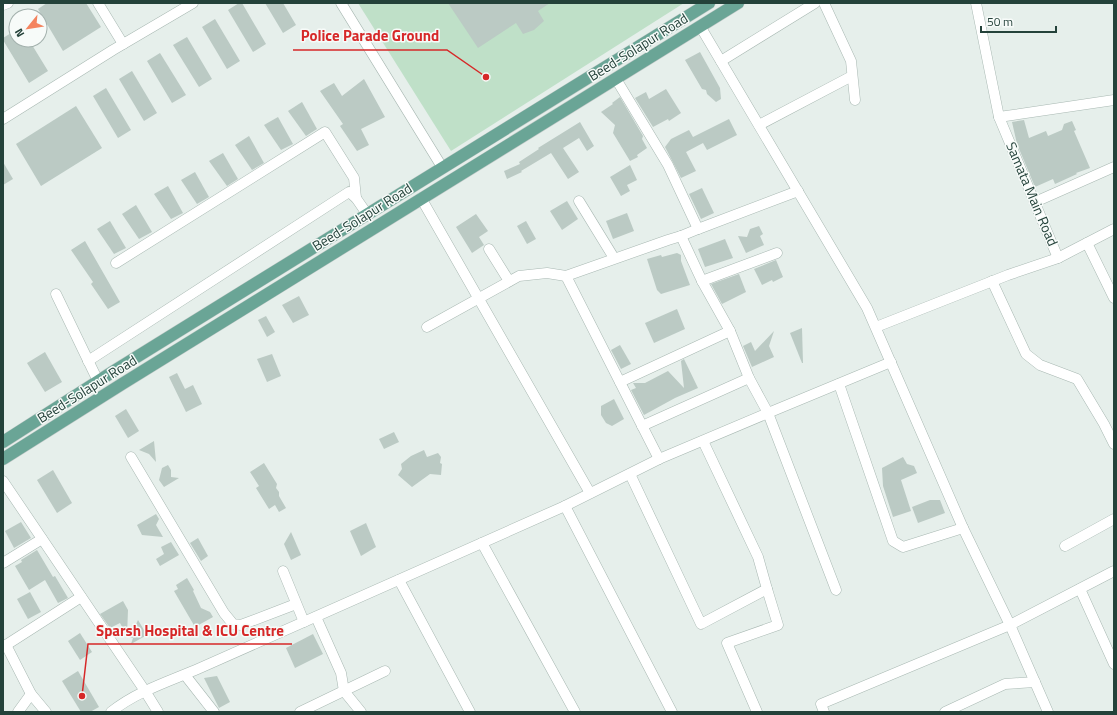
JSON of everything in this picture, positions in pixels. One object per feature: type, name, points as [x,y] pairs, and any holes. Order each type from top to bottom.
[{"type":"main road","name":"Beed-Solapur Road","points":[[3,442],[98,381],[442,167],[709,3]]},
{"type":"main road","name":"Beed-Solapur Road","points":[[3,459],[421,198],[738,3]]},
{"type":"street","points":[[3,5],[8,3]]},
{"type":"street","points":[[98,3],[123,44]]},
{"type":"street","points":[[3,119],[123,44],[193,3]]},
{"type":"street","points":[[341,3],[442,167]]},
{"type":"street","points":[[721,61],[815,3]]},
{"type":"street","points":[[824,3],[851,61],[855,100]]},
{"type":"street","name":"Samata Main Road","points":[[976,3],[999,117],[1058,258],[1114,229]]},
{"type":"street","points":[[700,26],[867,308],[892,362],[963,528],[1010,625],[1048,712]]},
{"type":"street","points":[[759,125],[852,76]]},
{"type":"street","points":[[616,79],[668,165],[698,229]]},
{"type":"street","points":[[999,117],[1114,100]]},
{"type":"street","points":[[116,263],[325,132],[354,178],[356,198]]},
{"type":"street","points":[[1035,202],[1114,167]]},
{"type":"street","points":[[427,327],[519,276],[547,273],[566,276],[614,258],[681,236],[798,191]]},
{"type":"street","points":[[88,361],[349,192],[356,198],[367,214]]},
{"type":"street","points":[[421,198],[590,493]]},
{"type":"street","points":[[579,201],[614,258]]},
{"type":"street","points":[[681,236],[702,281],[730,331],[749,378],[768,413],[836,590]]},
{"type":"street","points":[[1087,243],[1114,298]]},
{"type":"street","points":[[489,249],[509,282]]},
{"type":"street","points":[[702,281],[777,253]]},
{"type":"street","points":[[876,327],[992,281],[1058,258]]},
{"type":"street","points":[[566,276],[659,459]]},
{"type":"street","points":[[992,281],[1026,354],[1040,365],[1077,379],[1104,424],[1114,444]]},
{"type":"street","points":[[56,294],[98,381]]},
{"type":"street","points":[[620,382],[730,331]]},
{"type":"street","points":[[111,712],[122,703],[146,691],[565,506],[659,459],[892,362]]},
{"type":"street","points":[[642,426],[749,378]]},
{"type":"street","points":[[839,384],[893,541],[904,547],[963,528]]},
{"type":"street","points":[[703,441],[758,558],[778,625],[727,642],[757,712]]},
{"type":"street","points":[[131,457],[224,613],[233,624],[241,625],[296,604]]},
{"type":"street","points":[[630,474],[701,624],[767,589]]},
{"type":"street","points":[[3,481],[146,691],[158,712]]},
{"type":"street","points":[[565,506],[672,712]]},
{"type":"street","points":[[1066,546],[1114,519]]},
{"type":"street","points":[[3,563],[42,539]]},
{"type":"street","points":[[482,543],[575,712]]},
{"type":"street","points":[[283,571],[304,622]]},
{"type":"street","points":[[824,712],[821,704],[1010,625],[1114,571]]},
{"type":"street","points":[[398,580],[470,712]]},
{"type":"street","points":[[1080,588],[1114,664]]},
{"type":"street","points":[[46,712],[31,694],[5,646],[81,597]]},
{"type":"street","points":[[316,617],[341,673],[344,691],[361,712]]},
{"type":"street","points":[[300,712],[385,671]]},
{"type":"street","points":[[185,675],[214,712]]},
{"type":"street","points":[[945,712],[1005,684],[1035,682]]},
{"type":"street","points":[[18,712],[31,694]]},
{"type":"green space","points":[[358,3],[684,3],[451,151]]},
{"type":"building","points":[[47,3],[86,3],[101,27],[63,51],[48,26],[48,8],[40,8]]},
{"type":"building","points":[[239,3],[242,3],[266,44],[253,52],[228,10]]},
{"type":"building","points":[[265,3],[283,3],[296,25],[283,33]]},
{"type":"building","points":[[448,3],[550,3],[538,11],[544,21],[534,30],[523,34],[516,23],[478,48]]},
{"type":"building","points":[[215,19],[240,61],[227,69],[202,27]]},
{"type":"building","points":[[8,35],[8,48],[34,48],[48,71],[29,83],[3,40],[3,38]]},
{"type":"building","points":[[187,37],[212,79],[199,87],[173,45]]},
{"type":"building","points":[[700,52],[720,88],[721,99],[716,102],[707,94],[706,90],[702,89],[685,60]]},
{"type":"building","points":[[160,53],[186,95],[172,103],[147,61]]},
{"type":"building","points":[[132,71],[157,113],[144,121],[119,79]]},
{"type":"building","points":[[364,79],[385,117],[361,129],[369,145],[357,151],[340,126],[343,124],[320,91],[334,83],[342,96]]},
{"type":"building","points":[[106,88],[131,130],[118,138],[93,96]]},
{"type":"building","points":[[666,89],[681,113],[669,121],[668,119],[653,127],[635,98],[646,92],[649,99]]},
{"type":"building","points":[[620,97],[643,136],[642,139],[647,148],[637,155],[638,157],[630,161],[613,133],[615,125],[601,112]]},
{"type":"building","points":[[302,102],[317,129],[306,136],[288,111]]},
{"type":"building","points":[[76,106],[102,148],[41,186],[16,144]]},
{"type":"building","points":[[278,117],[293,144],[281,150],[264,125]]},
{"type":"building","points":[[729,119],[737,135],[707,150],[703,143],[686,152],[696,171],[681,178],[665,147],[671,139],[689,130],[693,137]]},
{"type":"building","points":[[1024,120],[1029,138],[1046,131],[1048,136],[1062,130],[1064,124],[1072,121],[1076,130],[1074,131],[1090,168],[1076,173],[1077,174],[1055,184],[1053,179],[1035,187],[1017,144],[1012,122]]},
{"type":"building","points":[[580,122],[594,146],[587,151],[579,138],[563,148],[579,172],[568,179],[551,153],[521,171],[522,172],[507,179],[504,171],[520,164],[519,162],[539,149],[538,148]]},
{"type":"building","points":[[249,136],[264,163],[252,170],[235,145]]},
{"type":"building","points":[[223,153],[238,179],[227,186],[209,161]]},
{"type":"building","points":[[3,162],[13,179],[3,185]]},
{"type":"building","points":[[630,165],[637,180],[627,185],[630,191],[621,196],[610,177]]},
{"type":"building","points":[[195,172],[209,197],[197,204],[181,180]]},
{"type":"building","points":[[168,186],[183,213],[171,219],[154,194]]},
{"type":"building","points":[[702,188],[714,213],[701,219],[689,194]]},
{"type":"building","points":[[567,201],[578,219],[562,230],[550,211]]},
{"type":"building","points":[[136,205],[152,232],[139,239],[122,214]]},
{"type":"building","points":[[627,213],[634,231],[613,239],[606,221]]},
{"type":"building","points":[[476,214],[488,231],[479,237],[484,245],[472,253],[456,227]]},
{"type":"building","points":[[110,221],[126,248],[114,254],[97,229]]},
{"type":"building","points":[[526,221],[536,239],[527,244],[517,226]]},
{"type":"building","points":[[759,226],[763,234],[760,236],[764,245],[746,253],[738,236],[747,237],[750,229]]},
{"type":"building","points":[[725,239],[733,258],[705,267],[698,249]]},
{"type":"building","points":[[85,241],[120,302],[108,309],[91,284],[93,282],[71,250]]},
{"type":"building","points":[[677,253],[681,255],[681,261],[690,285],[661,294],[657,290],[647,259]]},
{"type":"building","points":[[776,260],[783,277],[762,285],[754,269]]},
{"type":"building","points":[[739,274],[746,292],[722,304],[711,284]]},
{"type":"building","points":[[299,296],[309,315],[293,323],[282,305]]},
{"type":"building","points":[[677,309],[685,329],[654,343],[645,323]]},
{"type":"building","points":[[266,316],[275,332],[267,337],[258,320]]},
{"type":"building","points":[[802,328],[803,363],[790,333]]},
{"type":"building","points":[[774,331],[769,346],[774,357],[752,367],[743,346],[751,342],[755,351]]},
{"type":"building","points":[[620,345],[631,364],[621,369],[611,350]]},
{"type":"building","points":[[45,352],[62,382],[45,392],[27,363]]},
{"type":"building","points":[[272,354],[281,376],[267,382],[257,359]]},
{"type":"building","points":[[684,359],[698,388],[675,398],[644,415],[631,390],[636,388],[633,383],[645,383],[668,371],[684,388],[681,361]]},
{"type":"building","points":[[177,373],[185,389],[193,385],[202,404],[186,412],[169,377]]},
{"type":"building","points":[[614,399],[624,419],[612,426],[606,423],[601,415],[601,406]]},
{"type":"building","points":[[126,409],[139,431],[128,438],[115,416]]},
{"type":"building","points":[[394,432],[399,442],[384,449],[379,439]]},
{"type":"building","points":[[154,441],[156,462],[149,454],[139,450]]},
{"type":"building","points":[[424,450],[427,457],[438,453],[441,457],[441,475],[430,474],[412,487],[398,475],[402,469],[401,464],[411,456]]},
{"type":"building","points":[[903,457],[907,464],[914,466],[917,473],[901,480],[911,511],[893,517],[883,486],[882,468]]},
{"type":"building","points":[[264,463],[277,484],[276,488],[279,492],[279,496],[286,508],[279,512],[275,505],[269,509],[256,488],[259,486],[250,472]]},
{"type":"building","points":[[168,465],[171,470],[171,477],[179,478],[164,487],[159,480],[162,468]]},
{"type":"building","points":[[53,470],[72,503],[57,513],[37,480]]},
{"type":"building","points":[[930,500],[940,500],[945,513],[918,523],[912,507]]},
{"type":"building","points":[[156,514],[159,519],[156,525],[163,537],[142,535],[137,525]]},
{"type":"building","points":[[21,522],[31,538],[14,548],[5,531]]},
{"type":"building","points":[[366,523],[376,547],[361,556],[350,531]]},
{"type":"building","points":[[291,532],[301,555],[291,560],[284,544]]},
{"type":"building","points":[[198,538],[208,556],[201,561],[190,543]]},
{"type":"building","points":[[171,542],[179,555],[160,566],[156,559],[164,554],[161,547]]},
{"type":"building","points":[[37,550],[53,577],[55,576],[68,598],[58,603],[45,580],[29,590],[15,566],[22,562],[21,560]]},
{"type":"building","points":[[187,578],[194,590],[193,591],[201,608],[210,612],[213,617],[195,627],[174,591],[178,589],[176,585]]},
{"type":"building","points":[[30,592],[41,612],[28,619],[17,599]]},
{"type":"building","points":[[123,601],[128,610],[127,636],[120,623],[110,628],[100,614]]},
{"type":"building","points":[[138,620],[147,635],[131,644],[133,638],[130,637]]},
{"type":"building","points":[[80,633],[92,652],[80,660],[68,641]]},
{"type":"building","points":[[313,634],[323,654],[295,668],[286,648]]},
{"type":"building","points":[[78,671],[99,707],[90,712],[81,712],[62,681]]},
{"type":"building","points":[[217,676],[230,702],[219,708],[204,678]]},
{"type":"place","name":"Police Parade Ground","points":[[486,77]]},
{"type":"place","name":"Sparsh Hospital & ICU Centre","points":[[82,696]]}]
